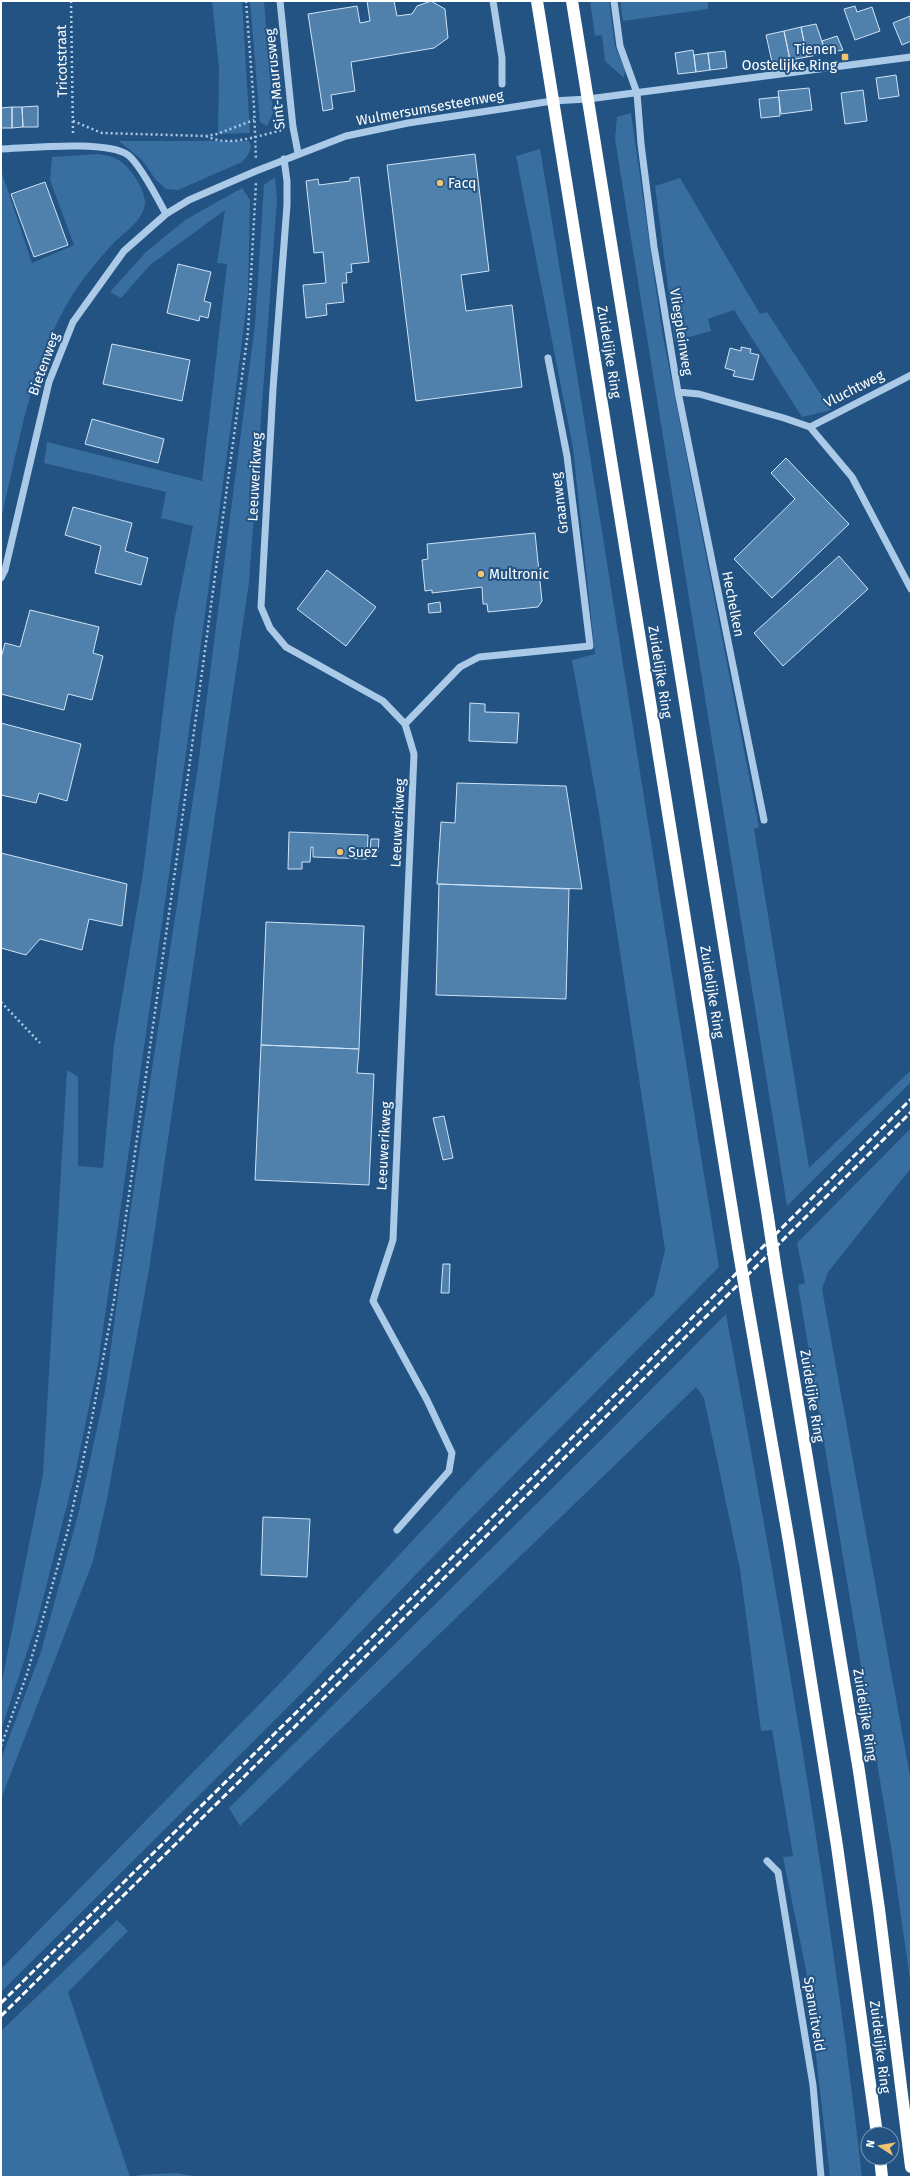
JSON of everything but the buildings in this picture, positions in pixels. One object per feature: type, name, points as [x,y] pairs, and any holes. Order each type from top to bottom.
[{"type":"highway","name":"Zuidelijke Ring","points":[[537,1],[738,1247],[789,1542],[837,1846],[876,2126]]},
{"type":"highway","name":"Zuidelijke Ring","points":[[572,1],[776,1271],[859,1771],[879,1909],[911,2167]]},
{"type":"highway","points":[[881,2166],[882,2177]]},
{"type":"street","name":"Sint-Maurusweg","points":[[280,1],[293,127],[298,153]]},
{"type":"street","points":[[493,1],[502,58],[502,84]]},
{"type":"street","name":"Vliegpleinweg","points":[[614,1],[620,46],[637,92],[641,144],[653,239],[678,392],[706,396],[810,427]]},
{"type":"street","name":"Wulmersumsesteenweg","points":[[166,214],[189,200],[298,153],[346,136],[378,128],[552,101],[588,99],[911,57]]},
{"type":"street","points":[[1,149],[72,147],[118,150],[129,156],[166,214]]},
{"type":"street","name":"Leeuwerikweg","points":[[284,159],[287,181],[287,205],[273,389],[261,607],[270,628],[286,647],[384,700],[404,724],[414,754],[393,1240],[374,1301],[427,1400],[452,1453],[449,1471],[397,1530]]},
{"type":"street","name":"Bietenweg","points":[[1,578],[5,570],[49,382],[73,322],[124,251],[166,214]]},
{"type":"street","name":"Graanweg","points":[[404,724],[460,667],[479,657],[590,646],[567,456],[548,358]]},
{"type":"street","name":"Vluchtweg","points":[[810,427],[911,375]]},
{"type":"street","name":"Hechelken","points":[[678,392],[764,820]]},
{"type":"street","points":[[810,427],[852,477],[911,589]]},
{"type":"street","name":"Spanuitveld","points":[[766,1861],[778,1872],[813,2085],[821,2177]]},
{"type":"path","name":"Tricotstraat","points":[[71,1],[73,121],[102,133],[206,136]]},
{"type":"path","points":[[1,1746],[27,1674],[68,1530],[92,1418],[114,1300],[178,849],[248,332],[256,171],[246,1]]},
{"type":"path","points":[[206,136],[217,134],[254,120]]},
{"type":"path","points":[[206,136],[214,140],[255,139],[264,134],[293,127]]},
{"type":"path","points":[[1,1002],[40,1043]]},
{"type":"shaded area","points":[[212,1],[242,1],[250,133],[218,134],[219,67]]},
{"type":"shaded area","points":[[250,1],[264,1],[273,113],[267,126],[260,122]]},
{"type":"shaded area","points":[[590,1],[609,1],[615,46],[625,70],[624,78],[605,61],[602,35],[595,36]]},
{"type":"shaded area","points":[[620,1],[708,1],[708,9],[623,21]]},
{"type":"shaded area","points":[[631,113],[662,331],[759,827],[754,829],[809,1168],[911,1070],[911,1082],[787,1206],[615,139],[617,117]]},
{"type":"shaded area","points":[[119,141],[249,141],[251,147],[248,155],[242,162],[178,190],[166,189],[156,180],[142,160]]},
{"type":"shaded area","points":[[540,149],[586,428],[719,1267],[423,1567],[300,1695],[1,1992],[1,1969],[284,1679],[479,1469],[654,1295],[665,1250],[598,807],[572,660],[595,654],[573,448],[516,156]]},
{"type":"shaded area","points":[[97,154],[115,158],[129,169],[137,180],[143,193],[145,204],[140,217],[109,248],[79,285],[63,311],[50,339],[30,398],[1,519],[1,170],[32,263],[74,245],[50,180],[52,157]]},
{"type":"shaded area","points":[[275,177],[277,200],[249,582],[149,1270],[107,1499],[93,1561],[1,1799],[1,1759],[41,1652],[79,1511],[105,1391],[121,1273],[198,766],[255,324],[264,185]]},
{"type":"shaded area","points":[[680,178],[760,314],[767,312],[831,410],[802,417],[734,310],[708,319],[711,331],[675,341],[655,186]]},
{"type":"shaded area","points":[[242,188],[250,200],[248,294],[174,840],[98,1364],[75,1474],[37,1622],[1,1730],[1,1686],[43,1474],[67,1070],[78,1077],[78,1166],[103,1168],[114,1045],[143,873],[174,622],[193,526],[161,518],[166,492],[44,463],[47,442],[202,481],[227,264],[217,263],[225,210],[150,265],[121,298],[110,292],[146,252],[185,220]]},
{"type":"shaded area","points":[[911,1128],[911,1168],[828,1272],[822,1289],[911,1782],[911,1987],[892,1853],[798,1285],[805,1283],[797,1243]]},
{"type":"shaded area","points":[[726,1314],[802,1744],[849,2068],[862,2177],[830,2177],[806,1970],[783,1857],[793,1856],[772,1730],[761,1731],[740,1569],[704,1398],[696,1387],[240,1826],[229,1808],[604,1437]]},
{"type":"shaded area","points":[[117,1920],[128,1931],[68,1992],[130,2177],[1,2177],[1,2031]]},
{"type":"shaded area","points":[[176,2173],[201,2177],[134,2177],[138,2175]]},
{"type":"railway","points":[[1,2003],[318,1691],[911,1099]]},
{"type":"railway","points":[[1,2016],[326,1696],[911,1112]]},
{"type":"place","name":"Tienen Oostelijke Ring","points":[[845,57]]},
{"type":"place","name":"Facq","points":[[440,183]]},
{"type":"place","name":"Multronic","points":[[481,574]]},
{"type":"place","name":"Suez","points":[[340,852]]}]
